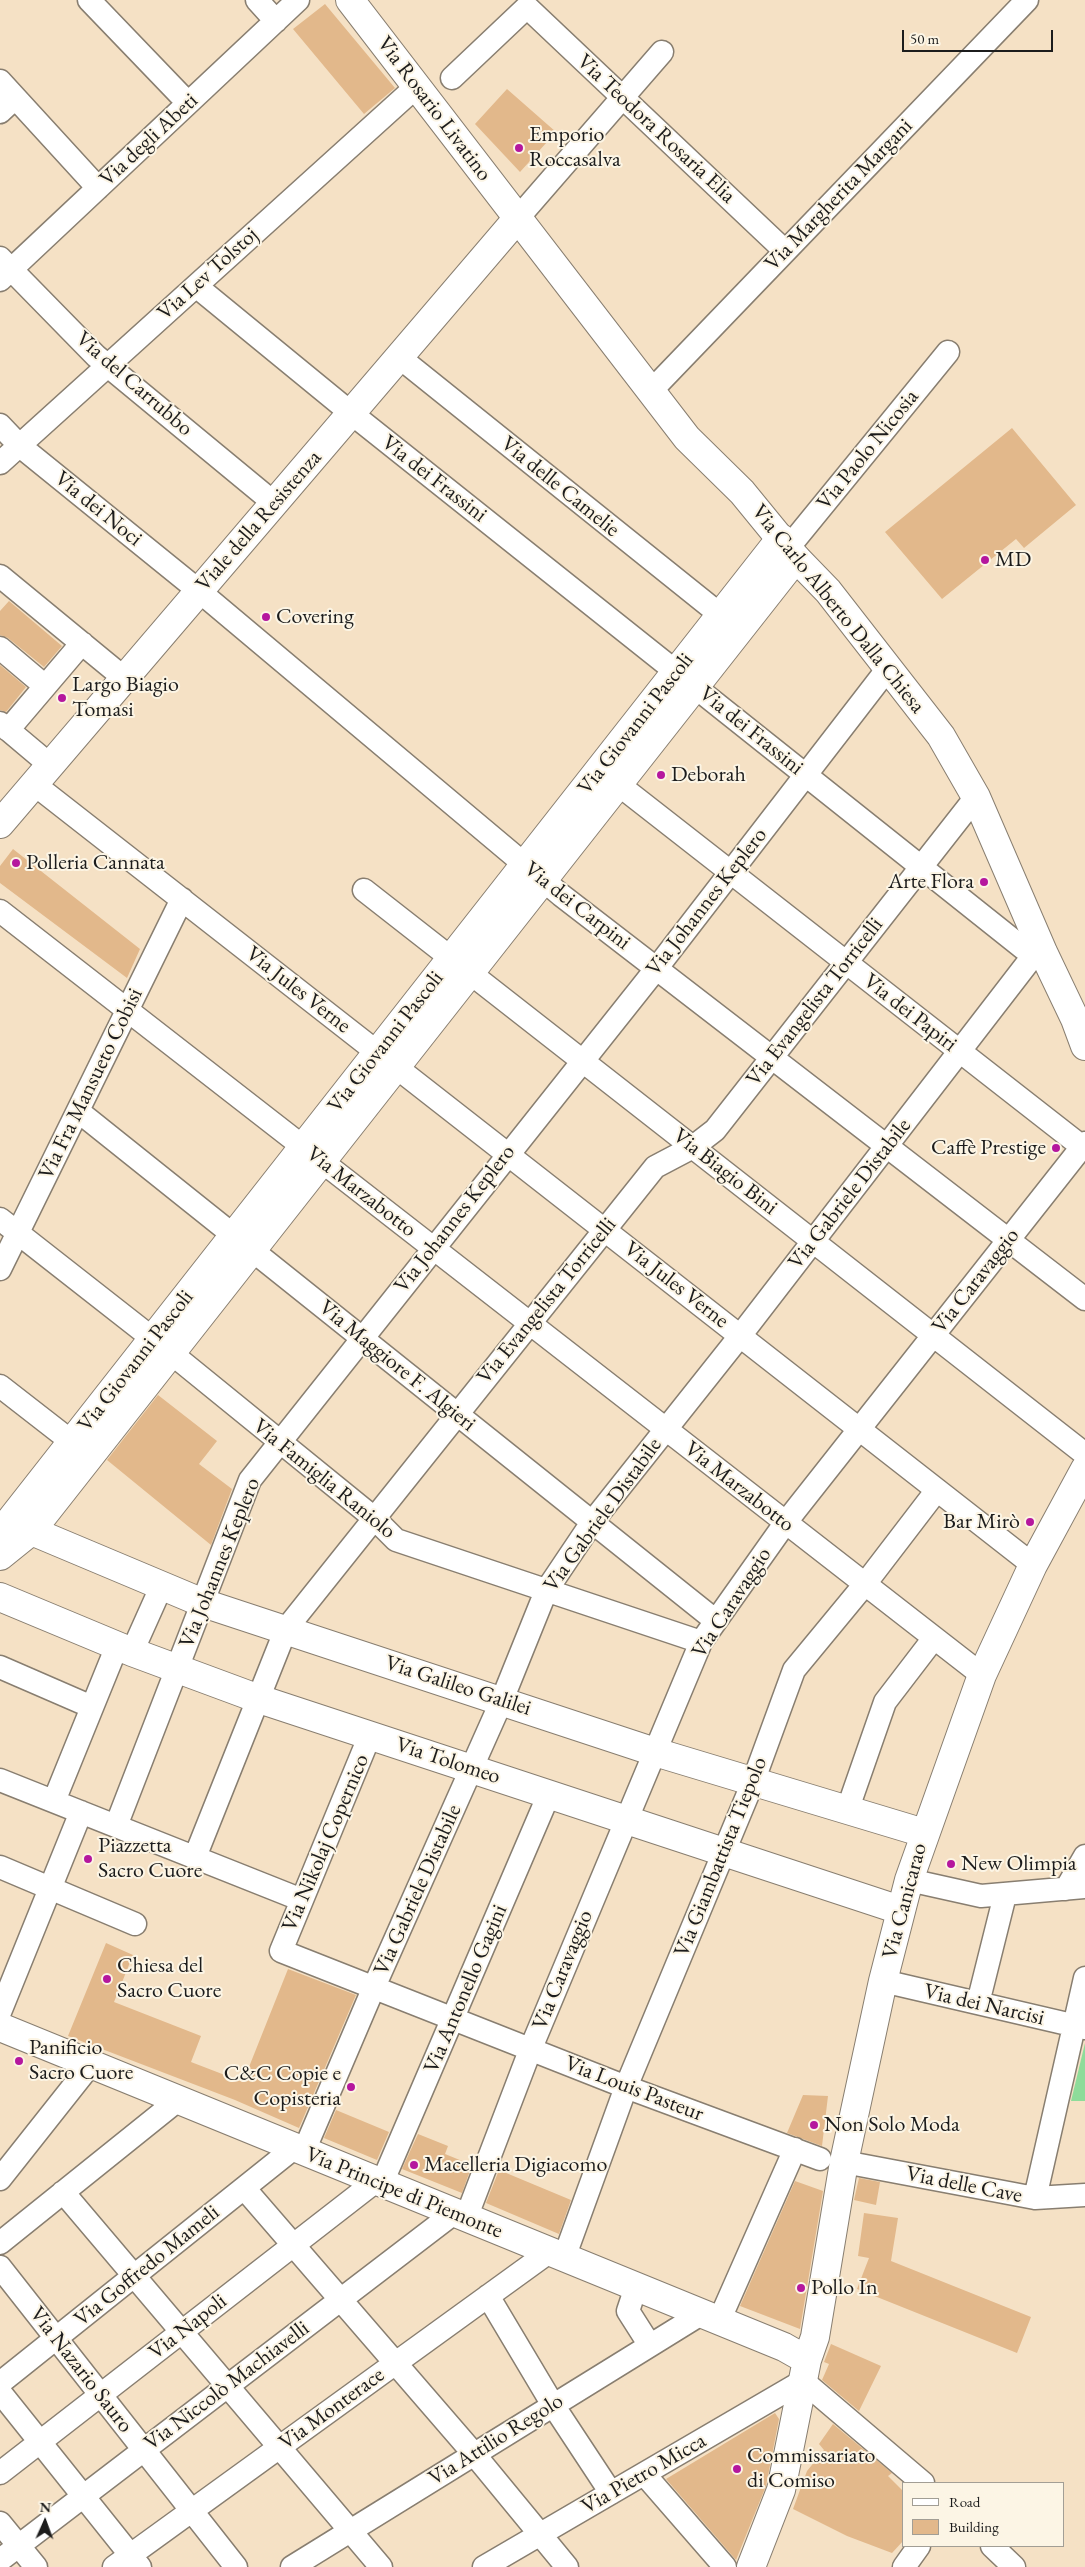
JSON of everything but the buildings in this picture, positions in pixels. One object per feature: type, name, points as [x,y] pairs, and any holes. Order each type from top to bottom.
[{"type":"street","points":[[89,0],[188,103]]},
{"type":"street","points":[[257,0],[276,21]]},
{"type":"street","name":"Via degli Abeti","points":[[4,269],[98,188],[298,0]]},
{"type":"street","name":"Via Rosario Livatino","points":[[350,0],[517,219]]},
{"type":"street","name":"Via Margherita Margani","points":[[651,391],[1027,0]]},
{"type":"street","name":"Via Teodora Rosaria Elia","points":[[452,78],[526,7],[785,251]]},
{"type":"street","points":[[517,219],[662,52]]},
{"type":"street","points":[[0,81],[8,105],[98,188]]},
{"type":"street","name":"Via Lev Tolstoj","points":[[0,463],[417,86]]},
{"type":"street","name":"Viale della Resistenza","points":[[0,824],[517,219]]},
{"type":"street","name":"Via Carlo Alberto Dalla Chiesa","points":[[517,219],[687,438],[742,492],[828,591],[942,736],[976,797],[1038,954],[1075,1019],[1085,1046]]},
{"type":"street","name":"Via del Carrubbo","points":[[4,269],[96,356],[274,503]]},
{"type":"street","name":"Via dei Frassini","points":[[196,286],[351,413],[806,776],[921,867],[1038,954]]},
{"type":"street","name":"Via Paolo Nicosia","points":[[789,548],[948,352]]},
{"type":"street","name":"Via delle Camelie","points":[[399,357],[730,623]]},
{"type":"street","name":"Via dei Noci","points":[[0,425],[20,446],[199,591]]},
{"type":"street","name":"Via Giovanni Pascoli","points":[[13,1523],[162,1346],[789,548]]},
{"type":"street","points":[[0,576],[124,678]]},
{"type":"street","name":"Via dei Carpini","points":[[199,591],[534,873],[1085,1299]]},
{"type":"street","points":[[4,727],[45,686],[82,643]]},
{"type":"street","points":[[0,648],[45,686]]},
{"type":"street","name":"Via Johannes Keplero","points":[[116,1826],[250,1480],[432,1248],[656,969],[889,667]]},
{"type":"street","name":"Via Jules Verne","points":[[4,727],[42,774],[182,899],[1033,1565]]},
{"type":"street","name":"Via dei Papiri","points":[[609,777],[960,1052],[1084,1146]]},
{"type":"street","name":"Via Evangelista Torricelli","points":[[195,1857],[286,1629],[529,1323],[655,1168],[693,1147],[714,1130],[976,797]]},
{"type":"street","name":"Via Biagio Bini","points":[[364,890],[1085,1454]]},
{"type":"street","name":"Via Fra Mansueto Cobisi","points":[[0,1269],[182,899]]},
{"type":"street","name":"Via Marzabotto","points":[[0,911],[982,1676]]},
{"type":"street","name":"Via Gabriele Distabile","points":[[299,2150],[472,1769],[546,1591],[594,1521],[1038,954]]},
{"type":"street","name":"Via Maggiore F. Algieri","points":[[78,1111],[361,1339],[594,1521],[716,1621]]},
{"type":"street","name":"Via Caravaggio","points":[[460,2215],[701,1642],[786,1522],[1084,1146]]},
{"type":"street","name":"Via Famiglia Raniolo","points":[[0,1219],[19,1231],[162,1346],[374,1518],[396,1540],[701,1642]]},
{"type":"street","name":"Via Giovanni Pascoli","points":[[2,1554],[13,1523],[72,1442],[162,1346]]},
{"type":"street","points":[[0,1386],[72,1442]]},
{"type":"street","name":"Via Canicarao","points":[[751,2567],[782,2490],[805,2370],[815,2337],[832,2160],[883,1981],[909,1880],[924,1833],[982,1676],[1033,1565],[1085,1469]]},
{"type":"street","name":"Via Giambattista Tiepolo","points":[[556,2255],[753,1782],[794,1670],[865,1584],[937,1490]]},
{"type":"street","name":"Via Galileo Galilei","points":[[13,1523],[203,1603],[655,1752],[924,1833]]},
{"type":"street","points":[[54,1802],[92,1707],[162,1585]]},
{"type":"street","name":"Via Tolomeo","points":[[0,1597],[124,1649],[259,1699],[900,1910]]},
{"type":"street","points":[[847,1811],[884,1702],[934,1638]]},
{"type":"street","points":[[0,1667],[92,1707]]},
{"type":"street","name":"Via Nikolaj Copernico","points":[[281,1951],[370,1735]]},
{"type":"street","points":[[0,1780],[302,1900]]},
{"type":"street","name":"Via Antonello Gagini","points":[[379,2182],[453,2018],[549,1794]]},
{"type":"street","points":[[1,2026],[50,1888],[81,1812]]},
{"type":"street","points":[[909,1880],[981,1896],[1075,1888],[1085,1856]]},
{"type":"street","points":[[0,1867],[135,1924]]},
{"type":"street","points":[[978,2003],[1005,1895]]},
{"type":"street","name":"Via Louis Pasteur","points":[[281,1951],[626,2087],[795,2150],[832,2160]]},
{"type":"street","points":[[1034,2198],[1079,2026],[1085,1978]]},
{"type":"street","name":"Via dei Narcisi","points":[[883,1981],[1079,2026]]},
{"type":"street","name":"Via Principe di Piemonte","points":[[1,2026],[299,2150],[784,2347],[805,2370]]},
{"type":"street","points":[[0,2179],[91,2064]]},
{"type":"street","points":[[0,2243],[178,2100]]},
{"type":"street","name":"Via Goffredo Mameli","points":[[0,2383],[244,2188],[299,2150]]},
{"type":"street","points":[[710,2318],[795,2150]]},
{"type":"street","name":"Via delle Cave","points":[[832,2160],[1034,2198],[1085,2194]]},
{"type":"street","name":"Via Napoli","points":[[0,2473],[293,2245],[379,2182]]},
{"type":"street","points":[[244,2188],[394,2364],[474,2454],[567,2567]]},
{"type":"street","points":[[63,2192],[381,2567]]},
{"type":"street","name":"Via Niccolò Machiavelli","points":[[0,2560],[340,2300],[460,2215]]},
{"type":"street","name":"Via Monterace","points":[[129,2563],[192,2511],[488,2296],[556,2255]]},
{"type":"street","name":"Via Nazario Sauro","points":[[0,2267],[236,2567]]},
{"type":"street","points":[[636,2288],[628,2311],[650,2344]]},
{"type":"street","points":[[488,2296],[553,2405],[611,2493]]},
{"type":"street","name":"Via Attilio Regolo","points":[[292,2567],[650,2344],[710,2318]]},
{"type":"street","points":[[805,2370],[922,2482]]},
{"type":"street","name":"Via Pietro Micca","points":[[484,2567],[645,2475],[805,2370]]},
{"type":"street","points":[[0,2392],[84,2496],[129,2563]]},
{"type":"street","points":[[645,2475],[725,2567]]},
{"type":"street","points":[[0,2523],[36,2567]]},
{"type":"street","points":[[904,2567],[917,2547]]},
{"type":"street","points":[[993,2547],[1014,2567]]},
{"type":"green space","points":[[1085,2043],[1085,2101],[1071,2101]]},
{"type":"place","name":"Emporio Roccasalva","points":[[519,148]]},
{"type":"place","name":"MD","points":[[985,560]]},
{"type":"place","name":"Covering","points":[[266,617]]},
{"type":"place","name":"Largo Biagio Tomasi","points":[[62,698]]},
{"type":"place","name":"Deborah","points":[[661,775]]},
{"type":"place","name":"Polleria Cannata","points":[[16,863]]},
{"type":"place","name":"Arte Flora","points":[[984,882]]},
{"type":"place","name":"Caffè Prestige","points":[[1056,1148]]},
{"type":"place","name":"Bar Mirò","points":[[1030,1522]]},
{"type":"place","name":"Piazzetta Sacro Cuore","points":[[88,1859]]},
{"type":"place","name":"New Olimpia","points":[[951,1864]]},
{"type":"place","name":"Chiesa del Sacro Cuore","points":[[107,1979]]},
{"type":"place","name":"Panificio Sacro Cuore","points":[[19,2061]]},
{"type":"place","name":"C&C Copie e Copisteria","points":[[351,2087]]},
{"type":"place","name":"Non Solo Moda","points":[[814,2125]]},
{"type":"place","name":"Macelleria Digiacomo","points":[[414,2165]]},
{"type":"place","name":"Pollo In","points":[[801,2288]]},
{"type":"place","name":"Commissariato di Comiso","points":[[737,2469]]}]
